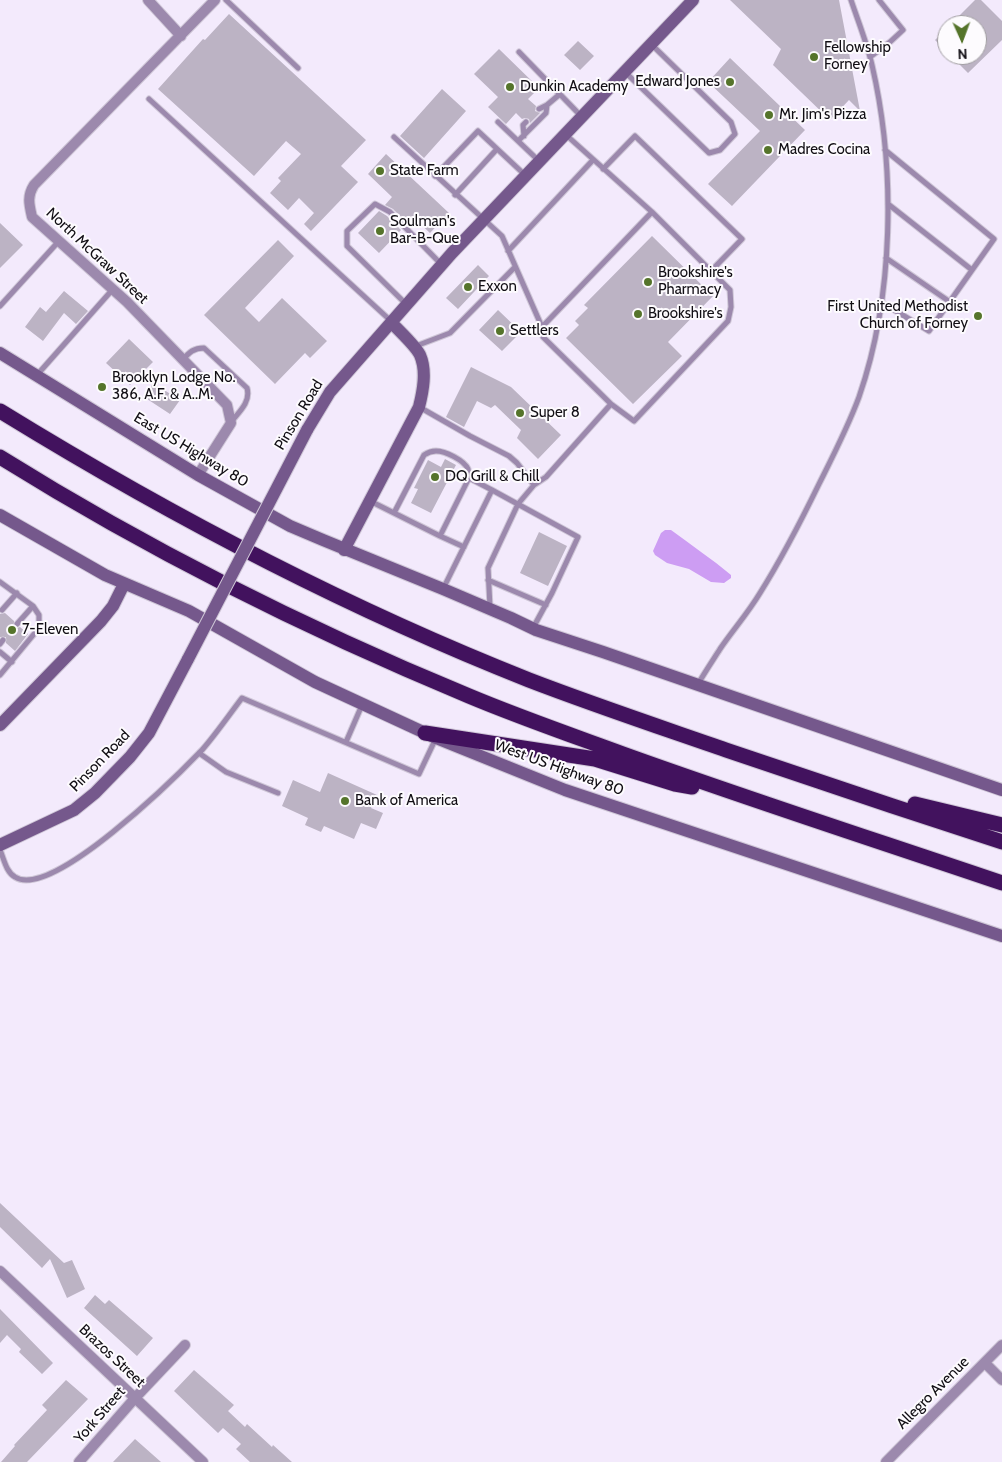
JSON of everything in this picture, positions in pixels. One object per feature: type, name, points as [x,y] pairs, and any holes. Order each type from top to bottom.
[{"type":"highway","points":[[0,411],[113,479],[208,532],[377,615],[453,648],[563,693],[1002,842]]},
{"type":"highway","points":[[0,457],[170,555],[328,634],[468,696],[518,716],[743,796],[1002,883]]},
{"type":"highway","points":[[430,736],[595,759],[675,784],[743,796]]},
{"type":"highway","points":[[786,770],[1002,825]]},
{"type":"main road","name":"Pinson Road","points":[[0,845],[74,810],[95,793],[125,763],[149,732],[307,430],[330,392],[482,220],[693,0]]},
{"type":"main road","points":[[391,322],[419,354],[424,376],[422,393],[418,407],[344,550],[443,589],[533,628],[1002,790]]},
{"type":"main road","name":"East US Highway 80","points":[[0,354],[198,475],[290,526],[344,550]]},
{"type":"main road","points":[[0,515],[124,584],[113,606],[101,621],[0,725]]},
{"type":"main road","name":"West US Highway 80","points":[[124,584],[189,611],[315,682],[430,736],[566,790],[1002,936]]},
{"type":"street","points":[[148,0],[181,36]]},
{"type":"street","name":"North McGraw Street","points":[[215,0],[34,185],[29,192],[28,200],[32,217],[113,290],[227,405],[230,423]]},
{"type":"street","points":[[198,475],[230,423]]},
{"type":"street","name":"Brazos Street","points":[[0,1272],[203,1462]]},
{"type":"street","name":"York Street","points":[[79,1462],[185,1345]]},
{"type":"street","name":"Allegro Avenue","points":[[886,1462],[1002,1345]]},
{"type":"street","points":[[984,1363],[1002,1380]]},
{"type":"lane","points":[[226,0],[298,68]]},
{"type":"lane","points":[[698,684],[720,649],[759,595],[794,533],[835,453],[858,398],[872,350],[881,302],[888,232],[885,150],[883,117],[870,57],[851,0]]},
{"type":"lane","points":[[870,57],[903,30],[879,0]]},
{"type":"lane","points":[[625,72],[710,153],[720,150],[725,145],[735,134],[732,122],[651,44]]},
{"type":"lane","points":[[519,52],[582,116]]},
{"type":"lane","points":[[539,109],[560,94]]},
{"type":"lane","points":[[149,100],[391,322]]},
{"type":"lane","points":[[518,141],[546,113],[547,105]]},
{"type":"lane","points":[[498,122],[539,161]]},
{"type":"lane","points":[[524,136],[523,126],[526,122]]},
{"type":"lane","points":[[435,176],[478,131],[525,176]]},
{"type":"lane","points":[[394,137],[482,220],[502,236],[542,327],[543,338],[611,404],[634,421],[728,320],[731,307],[730,290],[652,212],[565,134]]},
{"type":"lane","points":[[604,169],[635,136],[742,239],[711,271]]},
{"type":"lane","points":[[455,195],[497,149]]},
{"type":"lane","points":[[881,302],[929,331],[994,239],[885,150]]},
{"type":"lane","points":[[508,251],[593,160]]},
{"type":"lane","points":[[407,304],[347,246],[347,231],[375,204],[390,212],[442,264]]},
{"type":"lane","points":[[888,204],[972,270]]},
{"type":"lane","points":[[542,327],[652,212]]},
{"type":"lane","points":[[0,306],[59,241]]},
{"type":"lane","points":[[886,258],[950,302]]},
{"type":"lane","points":[[413,347],[450,333],[515,267]]},
{"type":"lane","points":[[37,376],[113,290]]},
{"type":"lane","points":[[182,360],[189,352],[196,348],[204,348],[246,388],[248,394],[247,402],[230,423]]},
{"type":"lane","points":[[490,609],[488,568],[518,504],[534,485],[546,477],[611,404]]},
{"type":"lane","points":[[418,407],[509,456],[534,485]]},
{"type":"lane","points":[[394,513],[424,455],[436,451],[445,453],[463,463],[468,470],[469,478],[440,536]]},
{"type":"lane","points":[[469,478],[578,537],[533,628]]},
{"type":"lane","points":[[443,589],[492,490]]},
{"type":"lane","points":[[370,501],[464,547]]},
{"type":"lane","points":[[488,580],[546,604]]},
{"type":"lane","points":[[0,582],[33,606],[39,615],[39,628],[0,675]]},
{"type":"lane","points":[[2,610],[17,593]]},
{"type":"lane","points":[[17,624],[33,606]]},
{"type":"lane","points":[[0,652],[12,662]]},
{"type":"lane","points":[[0,850],[11,874],[21,880],[35,878],[84,855],[109,836],[198,753],[242,698],[419,774],[430,736]]},
{"type":"lane","points":[[346,742],[362,705]]},
{"type":"lane","points":[[198,753],[226,772],[278,793]]},
{"type":"shaded area","points":[[665,530],[671,530],[724,569],[731,575],[731,578],[724,583],[711,582],[689,569],[667,563],[655,555],[653,551],[661,533]]},
{"type":"building","name":"Fellowship Forney","points":[[730,0],[839,0],[860,111],[849,100],[830,120],[773,65],[781,49]]},
{"type":"building","points":[[975,0],[981,0],[1002,21],[1002,40],[987,55],[987,15],[960,15]]},
{"type":"building","points":[[229,14],[366,140],[341,166],[358,182],[311,231],[304,224],[314,213],[299,198],[288,210],[270,193],[281,181],[278,178],[301,154],[286,141],[254,176],[158,89],[203,39],[205,40]]},
{"type":"building","points":[[578,41],[594,56],[580,70],[564,55]]},
{"type":"building","points":[[499,49],[539,88],[528,99],[536,106],[535,111],[540,113],[530,123],[529,119],[522,119],[516,113],[506,124],[488,107],[498,97],[474,74]]},
{"type":"building","points":[[730,58],[805,130],[732,206],[708,184],[760,131],[708,82]]},
{"type":"building","points":[[960,65],[976,65],[968,73]]},
{"type":"building","points":[[442,89],[466,111],[424,158],[400,136]]},
{"type":"building","points":[[386,154],[449,213],[430,233],[413,217],[407,223],[393,209],[385,205],[392,197],[368,174]]},
{"type":"building","name":"Soulman's Bar-B-Que","points":[[379,211],[401,230],[379,253],[358,233]]},
{"type":"building","points":[[0,223],[23,245],[0,268]]},
{"type":"building","name":"Brookshire's","points":[[652,236],[713,296],[668,342],[682,356],[633,404],[566,338],[579,325],[575,321],[588,308],[584,305]]},
{"type":"building","points":[[278,240],[294,256],[245,308],[259,322],[282,298],[327,341],[310,358],[305,353],[275,384],[204,315]]},
{"type":"building","name":"Exxon","points":[[478,265],[489,276],[458,309],[446,298]]},
{"type":"building","points":[[64,291],[88,311],[76,324],[64,313],[43,341],[25,327],[40,307],[46,312]]},
{"type":"building","name":"Settlers","points":[[498,310],[521,332],[502,351],[479,330]]},
{"type":"building","points":[[129,339],[153,362],[130,385],[106,363]]},
{"type":"building","name":"Super 8","points":[[471,367],[511,387],[561,435],[538,459],[517,438],[521,430],[495,405],[491,408],[477,401],[464,427],[446,417]]},
{"type":"building","points":[[153,383],[180,400],[170,414],[144,397]]},
{"type":"building","name":"DQ Grill & Chill","points":[[445,459],[456,465],[431,513],[411,503],[418,489],[414,488],[428,460],[441,467]]},
{"type":"building","points":[[539,532],[567,546],[548,586],[520,573]]},
{"type":"building","name":"7-Eleven","points":[[5,613],[14,621],[14,627],[20,627],[28,634],[15,651],[6,643],[6,637],[0,637],[0,614]]},
{"type":"building","name":"Bank of America","points":[[328,773],[377,795],[371,808],[383,813],[376,829],[361,823],[354,839],[324,826],[321,832],[305,825],[308,818],[282,806],[293,780],[320,792]]},
{"type":"building","points":[[0,1203],[64,1263],[72,1260],[85,1289],[67,1298],[50,1259],[42,1268],[0,1227]]},
{"type":"building","points":[[95,1295],[105,1304],[109,1300],[153,1338],[137,1356],[84,1308]]},
{"type":"building","points":[[0,1309],[53,1363],[42,1374],[19,1352],[21,1349],[7,1335],[0,1343]]},
{"type":"building","points":[[194,1370],[234,1405],[228,1411],[245,1427],[247,1424],[292,1462],[250,1462],[236,1449],[241,1444],[223,1428],[218,1433],[174,1391]]},
{"type":"building","points":[[66,1380],[88,1399],[27,1462],[1,1462],[14,1445],[47,1410],[42,1405]]},
{"type":"building","points":[[135,1439],[161,1462],[113,1462]]},
{"type":"place","name":"Fellowship Forney","points":[[814,57]]},
{"type":"place","name":"Edward Jones","points":[[730,82]]},
{"type":"place","name":"Dunkin Academy","points":[[510,87]]},
{"type":"place","name":"Mr. Jim's Pizza","points":[[769,115]]},
{"type":"place","name":"Madres Cocina","points":[[768,150]]},
{"type":"place","name":"State Farm","points":[[380,171]]},
{"type":"place","name":"Soulman's Bar-B-Que","points":[[380,231]]},
{"type":"place","name":"Brookshire's Pharmacy","points":[[648,282]]},
{"type":"place","name":"Exxon","points":[[468,287]]},
{"type":"place","name":"Brookshire's","points":[[638,314]]},
{"type":"place","name":"First United Methodist Church of Forney","points":[[978,316]]},
{"type":"place","name":"Settlers","points":[[500,331]]},
{"type":"place","name":"Brooklyn Lodge No. 386, A.F. & A..M.","points":[[102,387]]},
{"type":"place","name":"Super 8","points":[[520,413]]},
{"type":"place","name":"DQ Grill & Chill","points":[[435,477]]},
{"type":"place","name":"7-Eleven","points":[[12,630]]},
{"type":"place","name":"Bank of America","points":[[345,801]]}]
